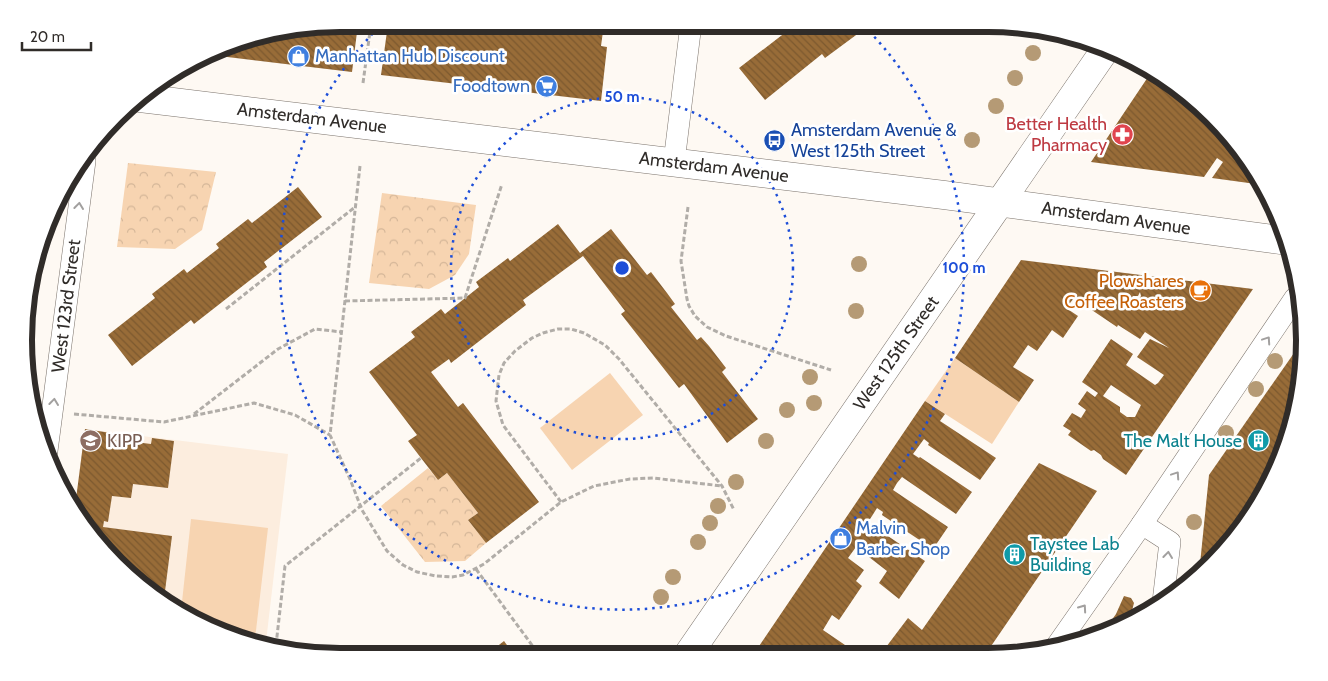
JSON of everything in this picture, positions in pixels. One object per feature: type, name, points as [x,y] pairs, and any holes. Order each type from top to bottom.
[{"type":"main road","name":"West 125th Street","points":[[693,648],[1102,55]]},
{"type":"main road","name":"Amsterdam Avenue","points":[[149,99],[1000,202],[1278,240]]},
{"type":"street","points":[[674,162],[690,32]]},
{"type":"street","name":"West 123rd Street","points":[[49,439],[84,169]]},
{"type":"street","points":[[1061,640],[1142,524],[1293,301]]},
{"type":"street","points":[[1142,524],[1170,542],[1164,593]]},
{"type":"path","points":[[363,83],[370,32]]},
{"type":"path","points":[[360,166],[330,435],[360,506],[387,552],[403,565],[417,572],[436,576],[452,577],[463,575],[476,569],[561,502],[594,486],[630,479],[654,478],[722,486]]},
{"type":"path","points":[[345,301],[465,298],[502,184]]},
{"type":"path","points":[[226,309],[355,207]]},
{"type":"path","points":[[688,207],[681,261],[688,306],[695,316],[707,327],[726,336],[831,370]]},
{"type":"path","points":[[561,502],[503,425],[496,401],[499,375],[504,363],[515,351],[532,338],[558,329],[584,333],[605,345],[722,486],[734,510]]},
{"type":"path","points":[[194,414],[278,349],[315,330],[342,332]]},
{"type":"path","points":[[74,414],[164,422],[254,402],[295,415],[330,435]]},
{"type":"path","points":[[276,642],[285,566],[421,458]]},
{"type":"path","points":[[476,569],[534,648]]},
{"type":"shaded area","points":[[85,429],[288,454],[266,639],[241,632],[204,617],[169,597],[137,572],[109,544],[84,512],[76,498]]},
{"type":"green space","points":[[128,163],[216,172],[202,230],[175,249],[117,247]]},
{"type":"green space","points":[[382,193],[476,205],[469,254],[455,275],[429,289],[369,283]]},
{"type":"green space","points":[[955,358],[1019,402],[992,444],[925,401]]},
{"type":"green space","points":[[610,373],[643,415],[572,470],[540,428]]},
{"type":"green space","points":[[428,468],[438,480],[447,473],[478,513],[468,520],[486,543],[465,561],[425,562],[381,506]]},
{"type":"green space","points":[[191,519],[268,528],[255,636],[204,617],[182,604]]},
{"type":"building","points":[[357,32],[352,72],[222,56],[280,38],[320,33]]},
{"type":"building","points":[[387,32],[603,32],[601,46],[607,47],[601,101],[381,75]]},
{"type":"building","points":[[786,32],[860,32],[825,58],[822,54],[765,100],[739,68]]},
{"type":"building","points":[[1148,77],[1191,109],[1219,137],[1244,169],[1252,183],[1212,178],[1223,162],[1217,158],[1204,177],[1091,162]]},
{"type":"building","points":[[298,187],[322,217],[264,262],[267,267],[194,324],[191,320],[132,366],[108,335],[155,298],[152,294],[184,269],[187,273],[219,248],[216,244],[248,219],[252,223]]},
{"type":"building","points":[[558,224],[580,253],[611,229],[647,275],[651,272],[675,304],[671,307],[697,340],[701,337],[709,346],[726,368],[722,372],[758,419],[727,443],[684,384],[679,388],[621,314],[625,311],[583,256],[523,300],[526,305],[451,363],[449,359],[431,372],[458,407],[463,403],[539,502],[486,543],[468,520],[478,513],[447,473],[438,480],[408,441],[417,435],[369,372],[415,337],[411,332],[441,309],[445,314],[479,287],[476,282],[508,258],[510,261]]},
{"type":"building","points":[[1021,260],[1253,289],[1126,475],[1103,459],[1094,450],[1091,451],[1068,435],[1071,431],[1063,426],[1072,413],[1081,418],[1086,410],[1078,404],[1087,391],[1095,397],[1098,393],[1082,382],[1111,339],[1133,354],[1126,365],[1155,385],[1164,375],[1137,357],[1150,339],[1169,348],[1145,332],[1140,339],[1118,325],[1117,327],[1074,298],[1066,308],[1078,316],[1063,338],[1052,330],[1037,351],[1028,345],[1013,367],[1034,380],[1019,402],[955,358]],"holes":[[[1140,292],[1141,296],[1136,304],[1132,305],[1129,309],[1128,304],[1133,296],[1138,296]],[[1111,385],[1141,405],[1135,417],[1127,417],[1120,412],[1120,407],[1103,396]]]},
{"type":"building","name":"The Malt House","points":[[1295,351],[1290,401],[1279,440],[1264,477],[1244,512],[1219,544],[1200,563],[1209,475]]},
{"type":"building","points":[[925,401],[945,414],[940,421],[996,458],[980,480],[928,445],[929,443],[924,439],[913,454],[972,492],[956,514],[902,477],[897,483],[893,490],[948,527],[933,549],[882,515],[883,512],[877,508],[866,525],[872,529],[873,526],[925,561],[899,599],[879,583],[887,571],[856,547],[848,558],[864,570],[856,581],[862,586],[839,620],[832,615],[823,630],[845,645],[843,648],[758,648]]},
{"type":"building","points":[[85,429],[111,433],[111,439],[151,444],[152,438],[174,441],[168,488],[133,484],[131,498],[112,496],[108,522],[104,521],[103,527],[172,536],[165,594],[137,572],[109,544],[84,512],[76,498]]},
{"type":"building","name":"Taystee Lab Building","points":[[1039,463],[1097,491],[990,648],[885,648],[908,618],[922,630]]},
{"type":"building","points":[[1124,596],[1131,598],[1134,603],[1131,613],[1109,623]]},
{"type":"building","points":[[504,641],[509,648],[495,648]]},
{"type":"place","name":"Manhattan Hub Discount","points":[[299,56]]},
{"type":"place","name":"Foodtown","points":[[546,86]]},
{"type":"place","name":"Better Health Pharmacy","points":[[1123,134]]},
{"type":"place","name":"Amsterdam Avenue & West 125th Street","points":[[775,140]]},
{"type":"place","name":"Plowshares Coffee Roasters","points":[[1200,291]]},
{"type":"place","name":"KIPP","points":[[91,441]]},
{"type":"place","name":"The Malt House","points":[[1258,441]]},
{"type":"place","name":"Malvin Barber Shop","points":[[840,538]]},
{"type":"place","name":"Taystee Lab Building","points":[[1014,554]]}]
